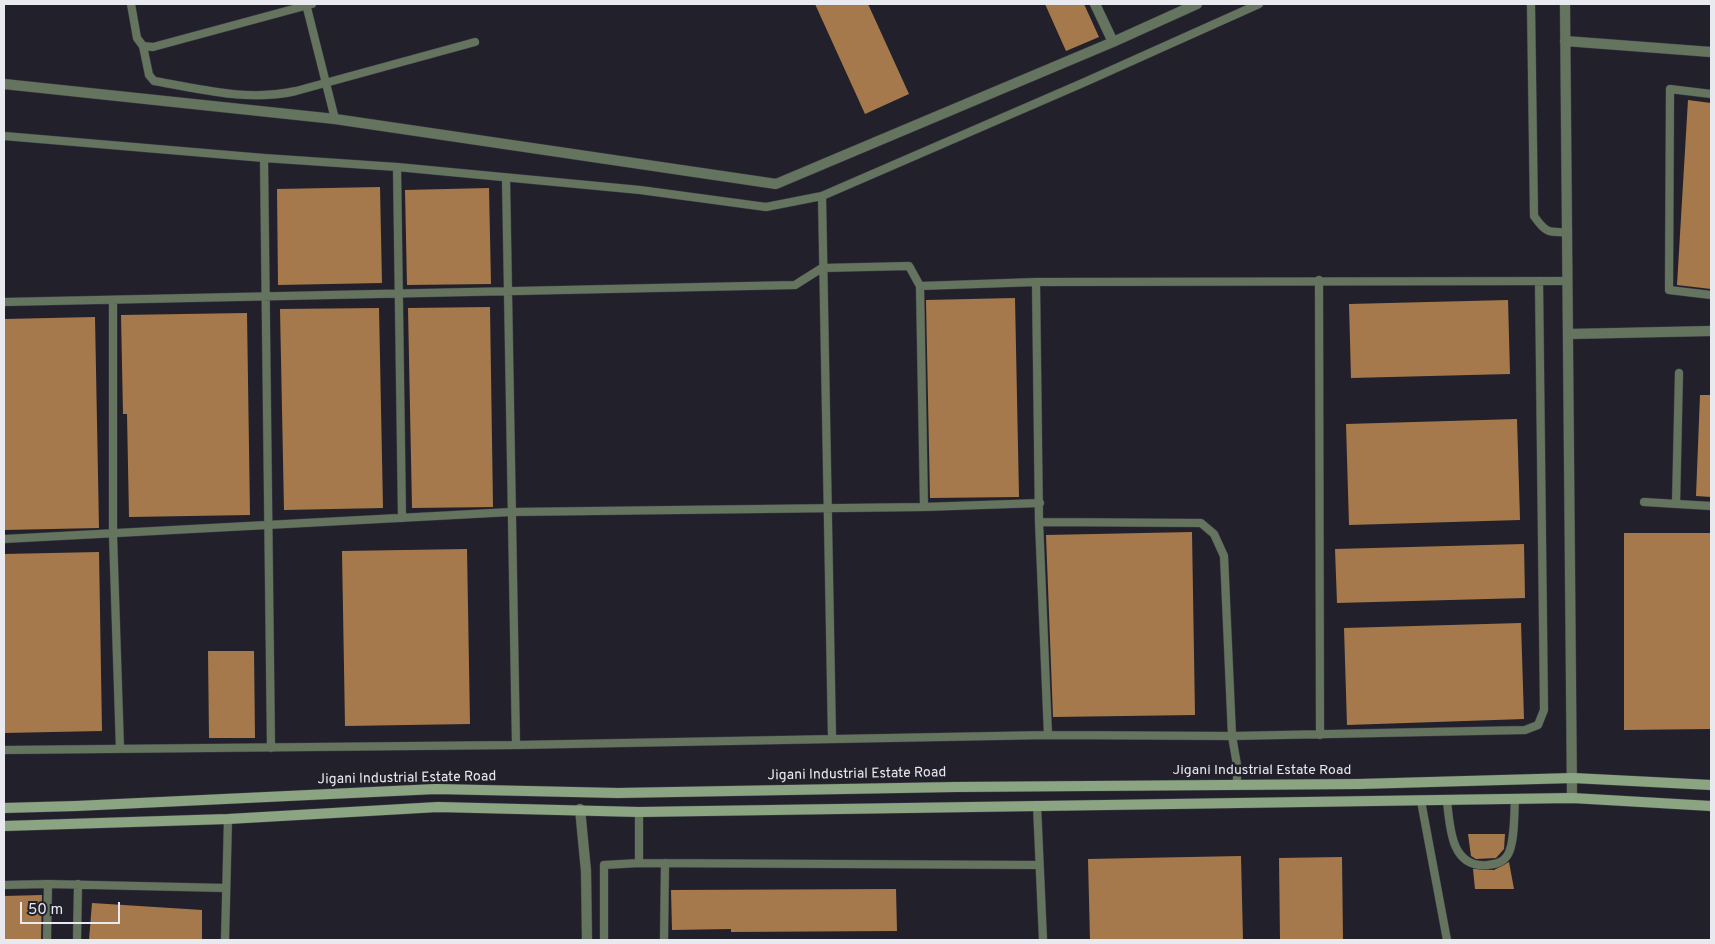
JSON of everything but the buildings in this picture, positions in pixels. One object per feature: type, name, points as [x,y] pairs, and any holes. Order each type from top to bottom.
[{"type":"main road","name":"Jigani Industrial Estate Road","points":[[4,808],[436,789],[618,793],[956,786],[1359,784],[1573,778],[1711,786]]},
{"type":"main road","name":"Jigani Industrial Estate Road","points":[[4,826],[228,819],[438,807],[639,812],[1572,798],[1711,806]]},
{"type":"street","points":[[1095,4],[1113,42]]},
{"type":"street","points":[[4,84],[335,119],[776,184],[1113,42],[1197,4]]},
{"type":"street","points":[[1565,4],[1572,798]]},
{"type":"street","points":[[1565,41],[1711,52]]},
{"type":"street","points":[[1569,334],[1711,331]]},
{"type":"street","points":[[580,810],[586,871],[587,940]]},
{"type":"lane","points":[[131,4],[137,38],[142,46],[149,75],[154,81],[243,97],[276,96],[475,42]]},
{"type":"lane","points":[[142,46],[153,47],[308,4],[335,119]]},
{"type":"lane","points":[[4,136],[397,167],[640,190],[766,207],[822,196],[1112,71],[1259,4]]},
{"type":"lane","points":[[1531,4],[1534,216],[1542,228],[1551,233],[1568,232]]},
{"type":"lane","points":[[1711,94],[1670,89],[1669,290],[1711,295]]},
{"type":"lane","points":[[264,158],[270,524],[271,748]]},
{"type":"lane","points":[[397,167],[402,518]]},
{"type":"lane","points":[[506,178],[516,745]]},
{"type":"lane","points":[[822,196],[832,738]]},
{"type":"lane","points":[[4,302],[795,285],[822,268],[909,266],[920,286],[924,507]]},
{"type":"lane","points":[[1319,280],[1320,735]]},
{"type":"lane","points":[[4,750],[516,745],[1048,735],[1320,735],[1525,730],[1538,725],[1544,710],[1539,281]]},
{"type":"lane","points":[[920,286],[1036,282],[1568,281]]},
{"type":"lane","points":[[1036,282],[1039,522],[1048,735]]},
{"type":"lane","points":[[113,301],[113,535],[120,749]]},
{"type":"lane","points":[[1676,504],[1680,373]]},
{"type":"lane","points":[[1644,502],[1711,506]]},
{"type":"lane","points":[[4,539],[113,535],[270,524],[511,512],[924,507],[1040,503]]},
{"type":"lane","points":[[1039,522],[1201,523],[1214,534],[1224,556],[1232,736],[1237,785]]},
{"type":"lane","points":[[1446,800],[1455,846],[1463,860],[1474,866],[1499,864],[1508,855],[1512,844],[1516,799]]},
{"type":"lane","points":[[1421,801],[1447,940]]},
{"type":"lane","points":[[1037,805],[1043,940]]},
{"type":"lane","points":[[639,812],[639,863]]},
{"type":"lane","points":[[225,940],[228,819]]},
{"type":"lane","points":[[604,940],[604,865],[665,862],[1039,865]]},
{"type":"lane","points":[[664,940],[665,862]]},
{"type":"lane","points":[[47,940],[48,884]]},
{"type":"lane","points":[[4,885],[78,884],[226,888]]},
{"type":"lane","points":[[77,940],[78,884]]}]
